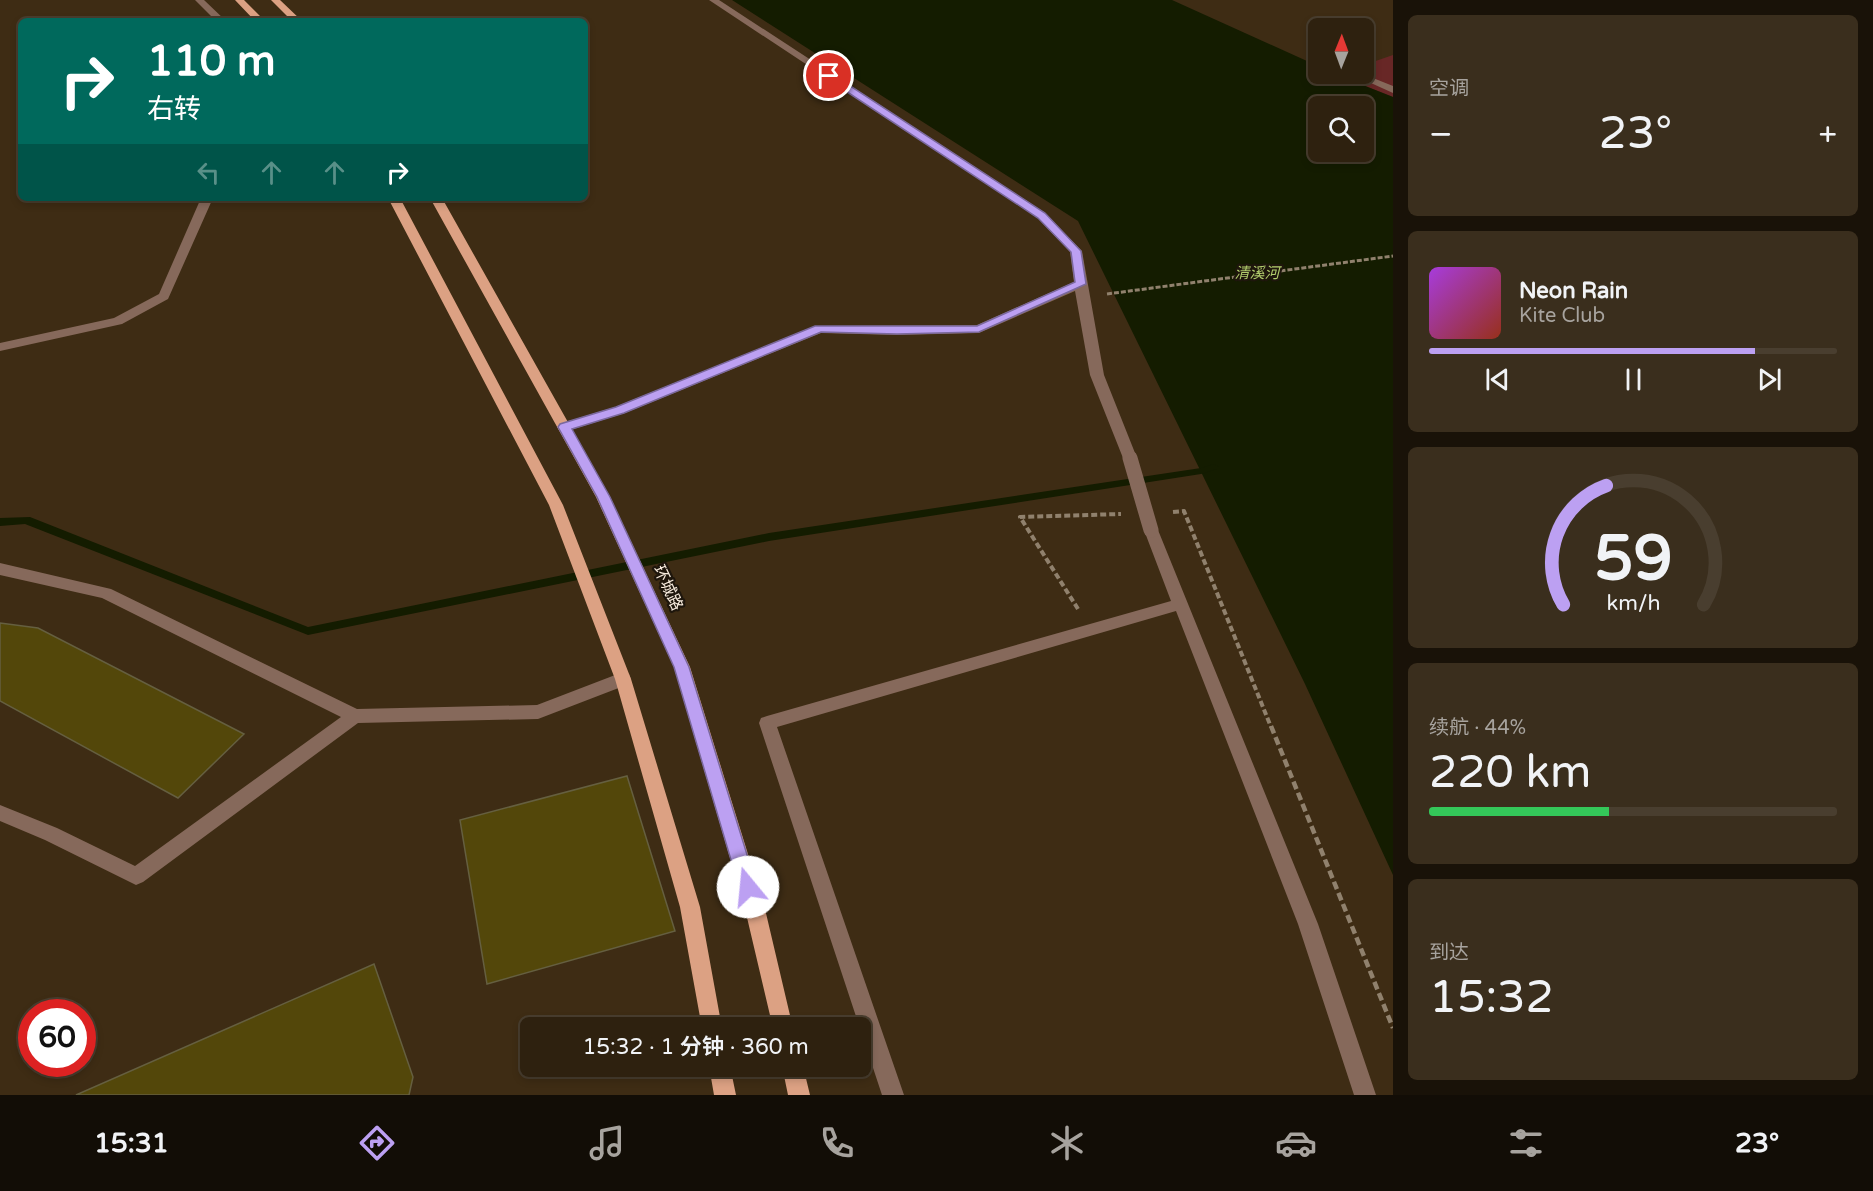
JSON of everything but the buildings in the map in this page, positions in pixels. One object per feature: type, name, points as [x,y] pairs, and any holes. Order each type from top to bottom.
[{"type":"main road","points":[[239,0],[257,18]]},
{"type":"main road","points":[[274,0],[294,18]]},
{"type":"main road","points":[[396,201],[556,505],[622,680],[690,907],[710,1017]]},
{"type":"main road","name":"环城路","points":[[438,201],[603,497],[682,667],[755,909],[780,1017]]},
{"type":"main road","points":[[721,1077],[725,1095]]},
{"type":"main road","points":[[795,1077],[799,1095]]},
{"type":"street","points":[[199,0],[218,18]]},
{"type":"street","points":[[713,0],[1041,215],[1076,251],[1096,375],[1130,459],[1151,530],[1308,924],[1365,1095]]},
{"type":"street","points":[[1374,82],[1393,90]]},
{"type":"street","points":[[0,347],[118,321],[164,296],[206,201]]},
{"type":"street","points":[[564,427],[620,410],[819,329],[897,331],[979,329],[1080,284]]},
{"type":"street","points":[[0,569],[106,593],[355,716],[538,712],[622,680]]},
{"type":"street","points":[[893,1095],[767,723],[1180,604]]},
{"type":"street","points":[[0,813],[51,834],[136,876],[355,716]]},
{"type":"path","points":[[1096,296],[1393,256]]},
{"type":"shaded area","points":[[1393,55],[1393,97],[1360,84],[1374,84],[1374,62]]},
{"type":"water","name":"清溪河","points":[[732,0],[1172,0],[1308,61],[1308,84],[1360,84],[1393,97],[1393,875],[1305,684],[1078,221]]},
{"type":"waterway","points":[[0,522],[26,520],[308,631],[769,537],[1201,471],[1214,467]]},
{"type":"route","points":[[748,887],[682,667],[603,497],[564,427],[620,410],[819,329],[897,331],[979,329],[1080,284],[1076,251],[1041,215],[829,76]]}]
